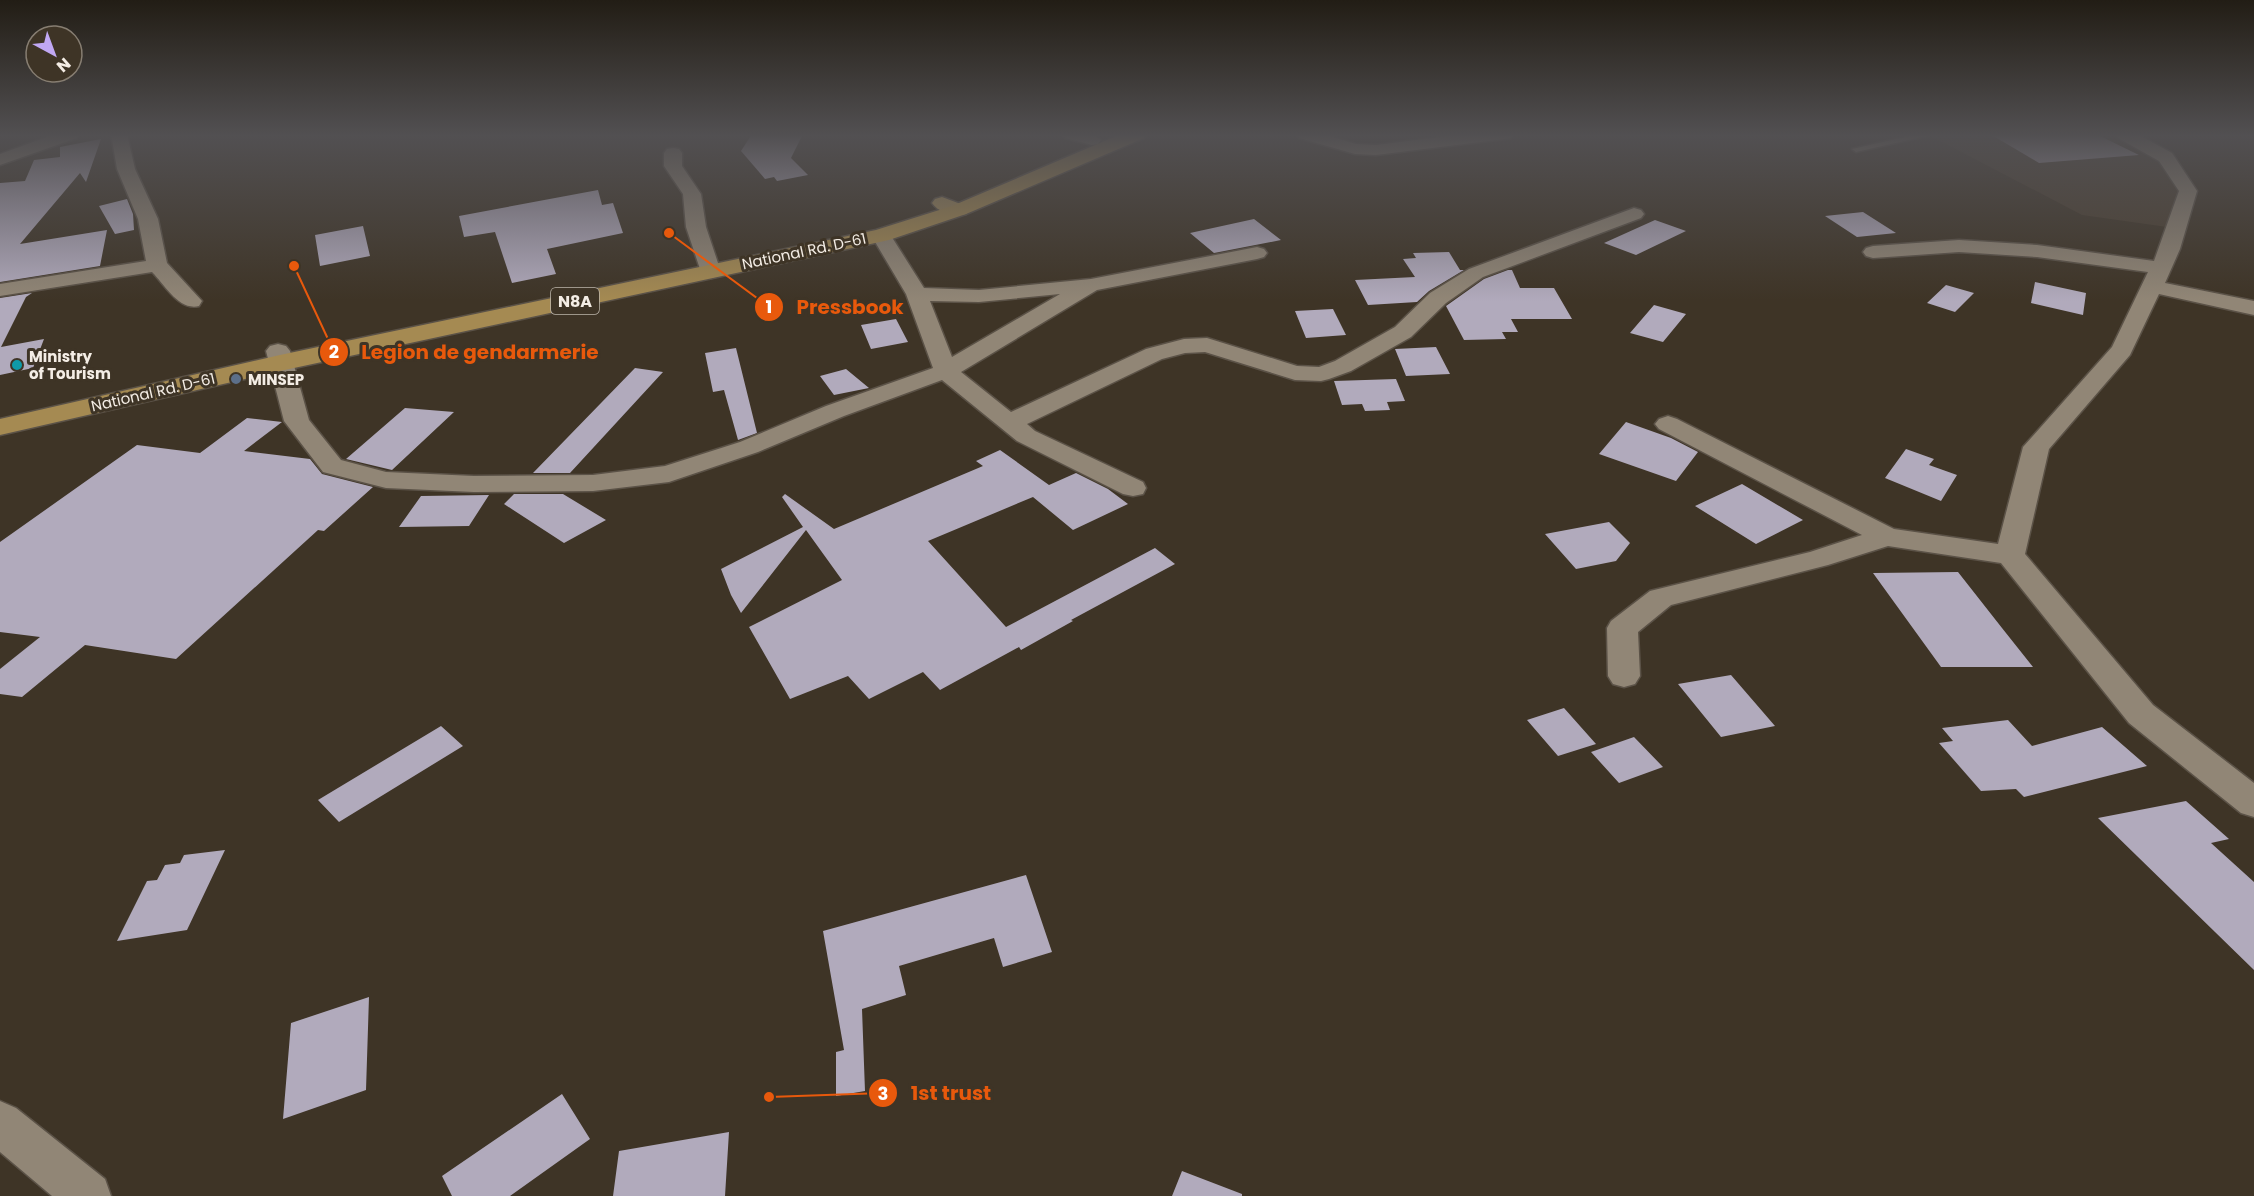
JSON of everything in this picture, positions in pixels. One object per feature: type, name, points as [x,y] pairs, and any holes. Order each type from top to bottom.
[{"type":"highway","name":"National Rd. D-61","points":[[709,267],[884,221],[951,206],[983,190]]},
{"type":"highway","name":"National Rd. D-61","points":[[0,412],[279,357],[709,267],[881,235],[993,190]]},
{"type":"highway","name":"National Rd. D-61","points":[[0,427],[279,357]]},
{"type":"street","points":[[135,190],[148,219],[157,265],[191,301]]},
{"type":"street","points":[[689,190],[692,194],[696,228],[709,267]]},
{"type":"street","points":[[2010,555],[2036,447],[2122,350],[2177,230],[2187,190]]},
{"type":"street","points":[[1009,423],[1155,354],[1184,346],[1207,345],[1295,373],[1321,374],[1342,366],[1403,332],[1438,298],[1476,273],[1634,214]]},
{"type":"street","points":[[881,235],[917,294],[946,371],[970,394],[1026,436],[1058,454],[1133,488]]},
{"type":"street","points":[[1873,252],[1959,246],[2037,250],[2156,277],[2254,308]]},
{"type":"street","points":[[917,294],[979,296],[1091,285],[1257,253]]},
{"type":"street","points":[[0,290],[157,265]]},
{"type":"street","points":[[279,357],[297,421],[332,466],[386,480],[474,484],[592,483],[669,474],[749,447],[835,411],[946,371],[1091,285]]},
{"type":"street","points":[[1668,424],[1887,537],[2010,555],[2141,714],[2254,802]]},
{"type":"street","points":[[1624,676],[1622,628],[1660,598],[1818,559],[1887,537]]},
{"type":"street","points":[[0,1123],[88,1196]]},
{"type":"shaded area","points":[[2034,190],[2185,191],[2174,228],[2082,215]]},
{"type":"building","points":[[0,190],[66,190],[20,244],[107,230],[100,266],[0,282]]},
{"type":"building","points":[[598,190],[602,205],[613,203],[623,233],[547,249],[556,274],[512,283],[495,232],[464,237],[459,216]]},
{"type":"building","points":[[127,199],[133,214],[134,230],[115,234],[99,206]]},
{"type":"building","points":[[1863,212],[1896,233],[1857,237],[1825,216]]},
{"type":"building","points":[[1254,219],[1281,240],[1214,253],[1190,233]]},
{"type":"building","points":[[1655,220],[1686,231],[1636,255],[1604,243]]},
{"type":"building","points":[[363,226],[370,256],[320,266],[315,235]]},
{"type":"building","points":[[1449,252],[1460,270],[1464,270],[1429,291],[1417,302],[1368,305],[1355,280],[1415,277],[1403,259],[1416,258],[1413,253]]},
{"type":"building","points":[[1512,270],[1520,288],[1554,288],[1572,319],[1511,319],[1518,332],[1502,332],[1506,339],[1464,340],[1446,306],[1484,279]]},
{"type":"building","points":[[2035,282],[2086,293],[2083,315],[2031,303]]},
{"type":"building","points":[[1946,285],[1974,293],[1955,312],[1927,303]]},
{"type":"building","points":[[32,293],[26,297],[1,347],[44,339],[33,368],[0,375],[0,298]]},
{"type":"building","points":[[1654,305],[1686,314],[1663,342],[1630,333]]},
{"type":"building","points":[[1333,309],[1346,335],[1306,338],[1295,311]]},
{"type":"building","points":[[896,319],[908,342],[871,349],[861,325]]},
{"type":"building","points":[[1436,347],[1450,374],[1406,376],[1395,349]]},
{"type":"building","points":[[736,348],[757,433],[738,440],[724,390],[713,392],[705,353]]},
{"type":"building","points":[[635,368],[663,372],[570,473],[533,473]]},
{"type":"building","points":[[846,369],[869,388],[834,395],[820,376]]},
{"type":"building","points":[[1396,379],[1405,401],[1387,402],[1390,410],[1365,411],[1362,404],[1342,405],[1334,381]]},
{"type":"building","points":[[405,408],[454,412],[392,470],[346,459]]},
{"type":"building","points":[[247,418],[282,422],[244,451],[310,459],[322,474],[373,487],[324,531],[318,530],[176,659],[85,645],[22,697],[0,694],[0,669],[40,637],[0,632],[0,542],[137,445],[200,453]]},
{"type":"building","points":[[1626,422],[1671,438],[1698,452],[1676,481],[1599,454]]},
{"type":"building","points":[[1906,449],[1934,459],[1929,465],[1957,475],[1941,501],[1885,478]]},
{"type":"building","points":[[1000,450],[1049,485],[1076,473],[1108,489],[1128,504],[1073,530],[1033,497],[928,541],[1006,627],[1155,548],[1175,564],[1071,620],[1073,621],[1021,650],[1019,647],[940,690],[923,672],[869,699],[848,676],[790,699],[749,627],[842,580],[806,530],[741,613],[721,569],[803,527],[782,497],[785,494],[834,529],[983,466],[976,461]]},
{"type":"building","points":[[1742,484],[1803,520],[1756,544],[1695,506]]},
{"type":"building","points":[[514,494],[563,494],[606,520],[564,543],[504,504]]},
{"type":"building","points":[[489,495],[469,526],[399,527],[421,496]]},
{"type":"building","points":[[1609,522],[1630,543],[1616,561],[1576,569],[1545,534]]},
{"type":"building","points":[[1958,572],[2033,667],[1941,667],[1873,573]]},
{"type":"building","points":[[1731,675],[1775,726],[1721,737],[1678,684]]},
{"type":"building","points":[[1564,708],[1596,744],[1558,756],[1527,720]]},
{"type":"building","points":[[2008,720],[2032,746],[2102,727],[2147,766],[2024,797],[2016,789],[1981,791],[1939,743],[1953,741],[1942,728]]},
{"type":"building","points":[[441,726],[463,746],[339,822],[318,800]]},
{"type":"building","points":[[1634,737],[1663,767],[1619,783],[1591,752]]},
{"type":"building","points":[[2186,801],[2229,839],[2211,843],[2254,882],[2254,970],[2098,818]]},
{"type":"building","points":[[225,850],[187,930],[117,941],[147,881],[157,880],[165,865],[180,863],[184,855]]},
{"type":"building","points":[[1026,875],[1052,952],[1003,967],[994,938],[899,966],[906,995],[862,1009],[865,1091],[836,1096],[836,1052],[844,1050],[823,931]]},
{"type":"building","points":[[369,997],[366,1090],[283,1119],[291,1023]]},
{"type":"building","points":[[562,1094],[590,1139],[510,1196],[452,1196],[442,1176]]},
{"type":"building","points":[[729,1132],[725,1196],[613,1196],[619,1151]]},
{"type":"building","points":[[1182,1171],[1242,1194],[1242,1196],[1172,1196]]},
{"type":"place","name":"Pressbook","points":[[669,233]]},
{"type":"place","name":"Legion de gendarmerie","points":[[294,266]]},
{"type":"place","name":"Ministry of Tourism","points":[[17,365]]},
{"type":"place","name":"MINSEP","points":[[236,379]]},
{"type":"place","name":"1st trust","points":[[769,1097]]}]
